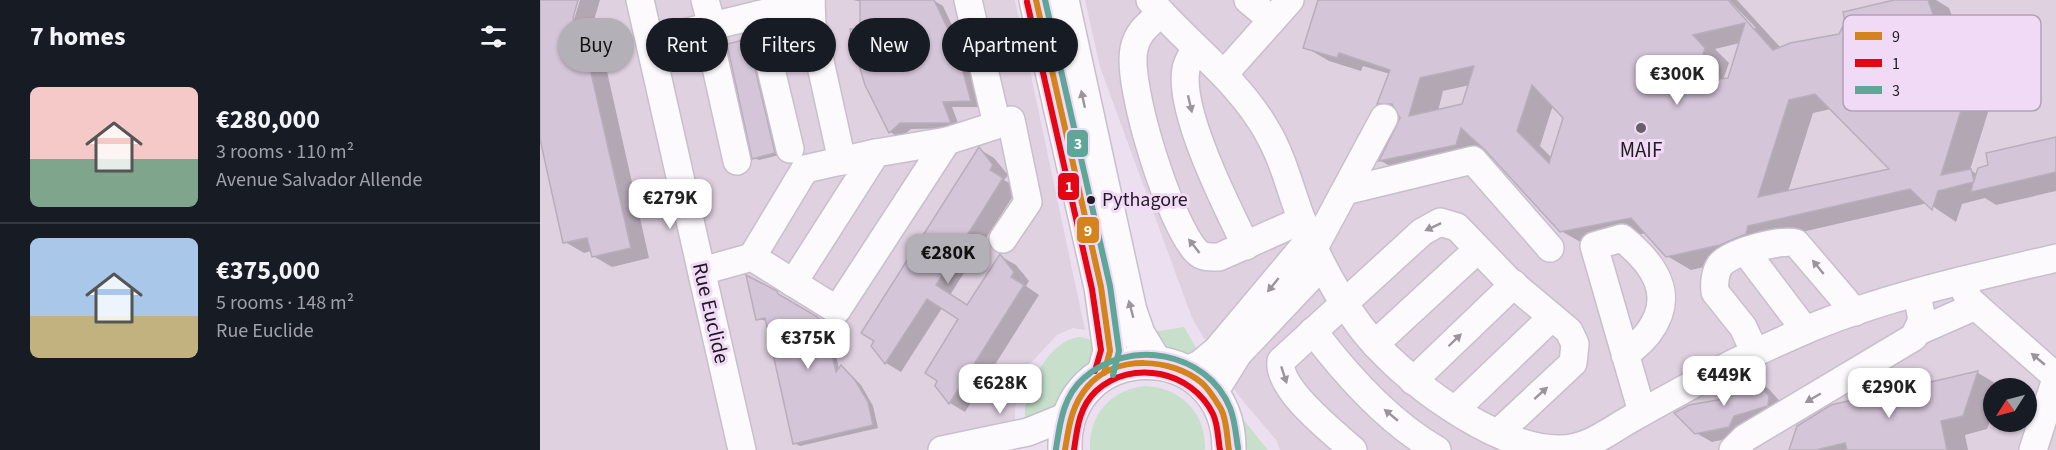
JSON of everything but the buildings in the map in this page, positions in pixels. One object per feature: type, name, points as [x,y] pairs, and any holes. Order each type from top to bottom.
[{"type":"main road","points":[[1036,0],[1101,287],[1110,351],[1104,373]]},
{"type":"main road","points":[[1062,0],[1130,311],[1138,334],[1170,366],[1213,394],[1224,415],[1231,446]]},
{"type":"main road","points":[[1065,450],[1070,415],[1084,391],[1104,373],[1124,365],[1170,366]]},
{"type":"street","name":"Rue Euclide","points":[[640,0],[646,25]]},
{"type":"street","points":[[705,0],[708,18]]},
{"type":"street","points":[[968,0],[997,125]]},
{"type":"street","points":[[1224,74],[1281,10],[1248,0]]},
{"type":"street","points":[[728,22],[811,1],[813,25],[842,161]]},
{"type":"street","points":[[1312,243],[1246,246],[1219,257],[1207,257],[1197,253],[1183,231],[1166,194],[1147,133],[1133,70],[1133,51],[1137,37],[1155,7],[1224,74],[1242,94],[1269,133],[1312,243],[1344,303],[1375,344],[1413,381],[1455,410],[1498,433],[1544,448],[1574,449],[1594,441],[1642,412],[1755,353],[1805,330],[1855,312],[1960,281],[2056,258]]},
{"type":"street","points":[[758,15],[790,149]]},
{"type":"street","points":[[1196,48],[1185,68],[1188,100],[1206,159],[1246,246]]},
{"type":"street","name":"Rue Euclide","points":[[653,72],[659,136],[702,271],[742,450]]},
{"type":"street","points":[[718,72],[737,161]]},
{"type":"street","points":[[1213,394],[1345,191],[1384,118]]},
{"type":"street","points":[[702,271],[741,260],[805,169],[876,153],[946,141],[1011,120],[1028,202],[1003,239]]},
{"type":"street","points":[[741,260],[794,283],[837,310],[946,141]]},
{"type":"street","points":[[794,283],[876,153]]},
{"type":"street","points":[[1345,191],[1473,160],[1550,248]]},
{"type":"street","points":[[1353,450],[1309,409],[1283,378],[1281,362],[1431,225],[1440,222],[1449,223],[1573,337],[1575,358],[1564,372],[1498,433]]},
{"type":"street","points":[[1755,353],[1743,327],[1719,298],[1714,286],[1717,270],[1721,264],[1746,252],[1781,242],[1796,243],[1855,312]]},
{"type":"street","points":[[1170,366],[1200,364],[1217,350],[1312,243]]},
{"type":"street","points":[[1375,344],[1477,250]]},
{"type":"street","points":[[1746,252],[1805,330]]},
{"type":"street","points":[[1960,281],[1964,293],[1976,306],[2053,374],[2055,382],[2033,450]]},
{"type":"street","points":[[1413,381],[1514,284]]},
{"type":"street","points":[[1917,294],[1922,320],[1919,331]]},
{"type":"street","points":[[1733,450],[1745,438],[1900,347],[1919,331],[1976,306]]},
{"type":"street","points":[[1455,410],[1552,317]]},
{"type":"street","points":[[1313,331],[1358,385],[1404,426],[1437,450]]},
{"type":"street","points":[[1625,355],[1642,412]]},
{"type":"street","points":[[942,450],[1028,432],[1070,415]]},
{"type":"shaded area","points":[[540,0],[1015,0],[1019,18],[942,18],[942,72],[1030,72],[1085,330],[1073,328],[1057,335],[1030,364],[1020,384],[1015,408],[1015,450],[540,450]]},
{"type":"shaded area","name":"MAIF","points":[[1085,0],[2056,0],[2056,450],[1280,450],[1276,440],[1238,395],[1192,318],[1100,67]]},
{"type":"green space","points":[[1184,327],[1199,353],[1182,355],[1171,352],[1161,345],[1152,332]]},
{"type":"green space","points":[[1081,337],[1092,340],[1099,352],[1084,376],[1070,394],[1052,408],[1025,417],[1034,380],[1049,355],[1059,346]]},
{"type":"green space","points":[[1146,386],[1171,392],[1189,405],[1201,425],[1205,450],[1090,450],[1093,426],[1104,406],[1122,392]]},
{"type":"green space","points":[[1235,409],[1267,449],[1268,450],[1244,450]]},
{"type":"transit line","name":"9","points":[[1036,0],[1101,287],[1110,351],[1104,373]]},
{"type":"transit line","name":"3","points":[[1045,0],[1110,286],[1119,351],[1113,375]]},
{"type":"transit line","name":"1","points":[[1027,2],[1092,289],[1101,350],[1095,371]]},
{"type":"transit line","name":"3","points":[[1056,449],[1064,410],[1077,385],[1102,365],[1122,358],[1143,355],[1165,357],[1185,363],[1204,374],[1219,389],[1230,408],[1238,448]]},
{"type":"transit line","name":"9","points":[[1065,450],[1074,409],[1088,386],[1113,369],[1128,364],[1144,363],[1175,368],[1205,386],[1223,413],[1229,450]]},
{"type":"transit line","name":"1","points":[[1074,450],[1082,411],[1090,397],[1111,381],[1143,372],[1176,379],[1203,399],[1215,418],[1220,450]]},
{"type":"place","name":"MAIF","points":[[1641,128]]},
{"type":"place","name":"Pythagore","points":[[1091,200]]}]
